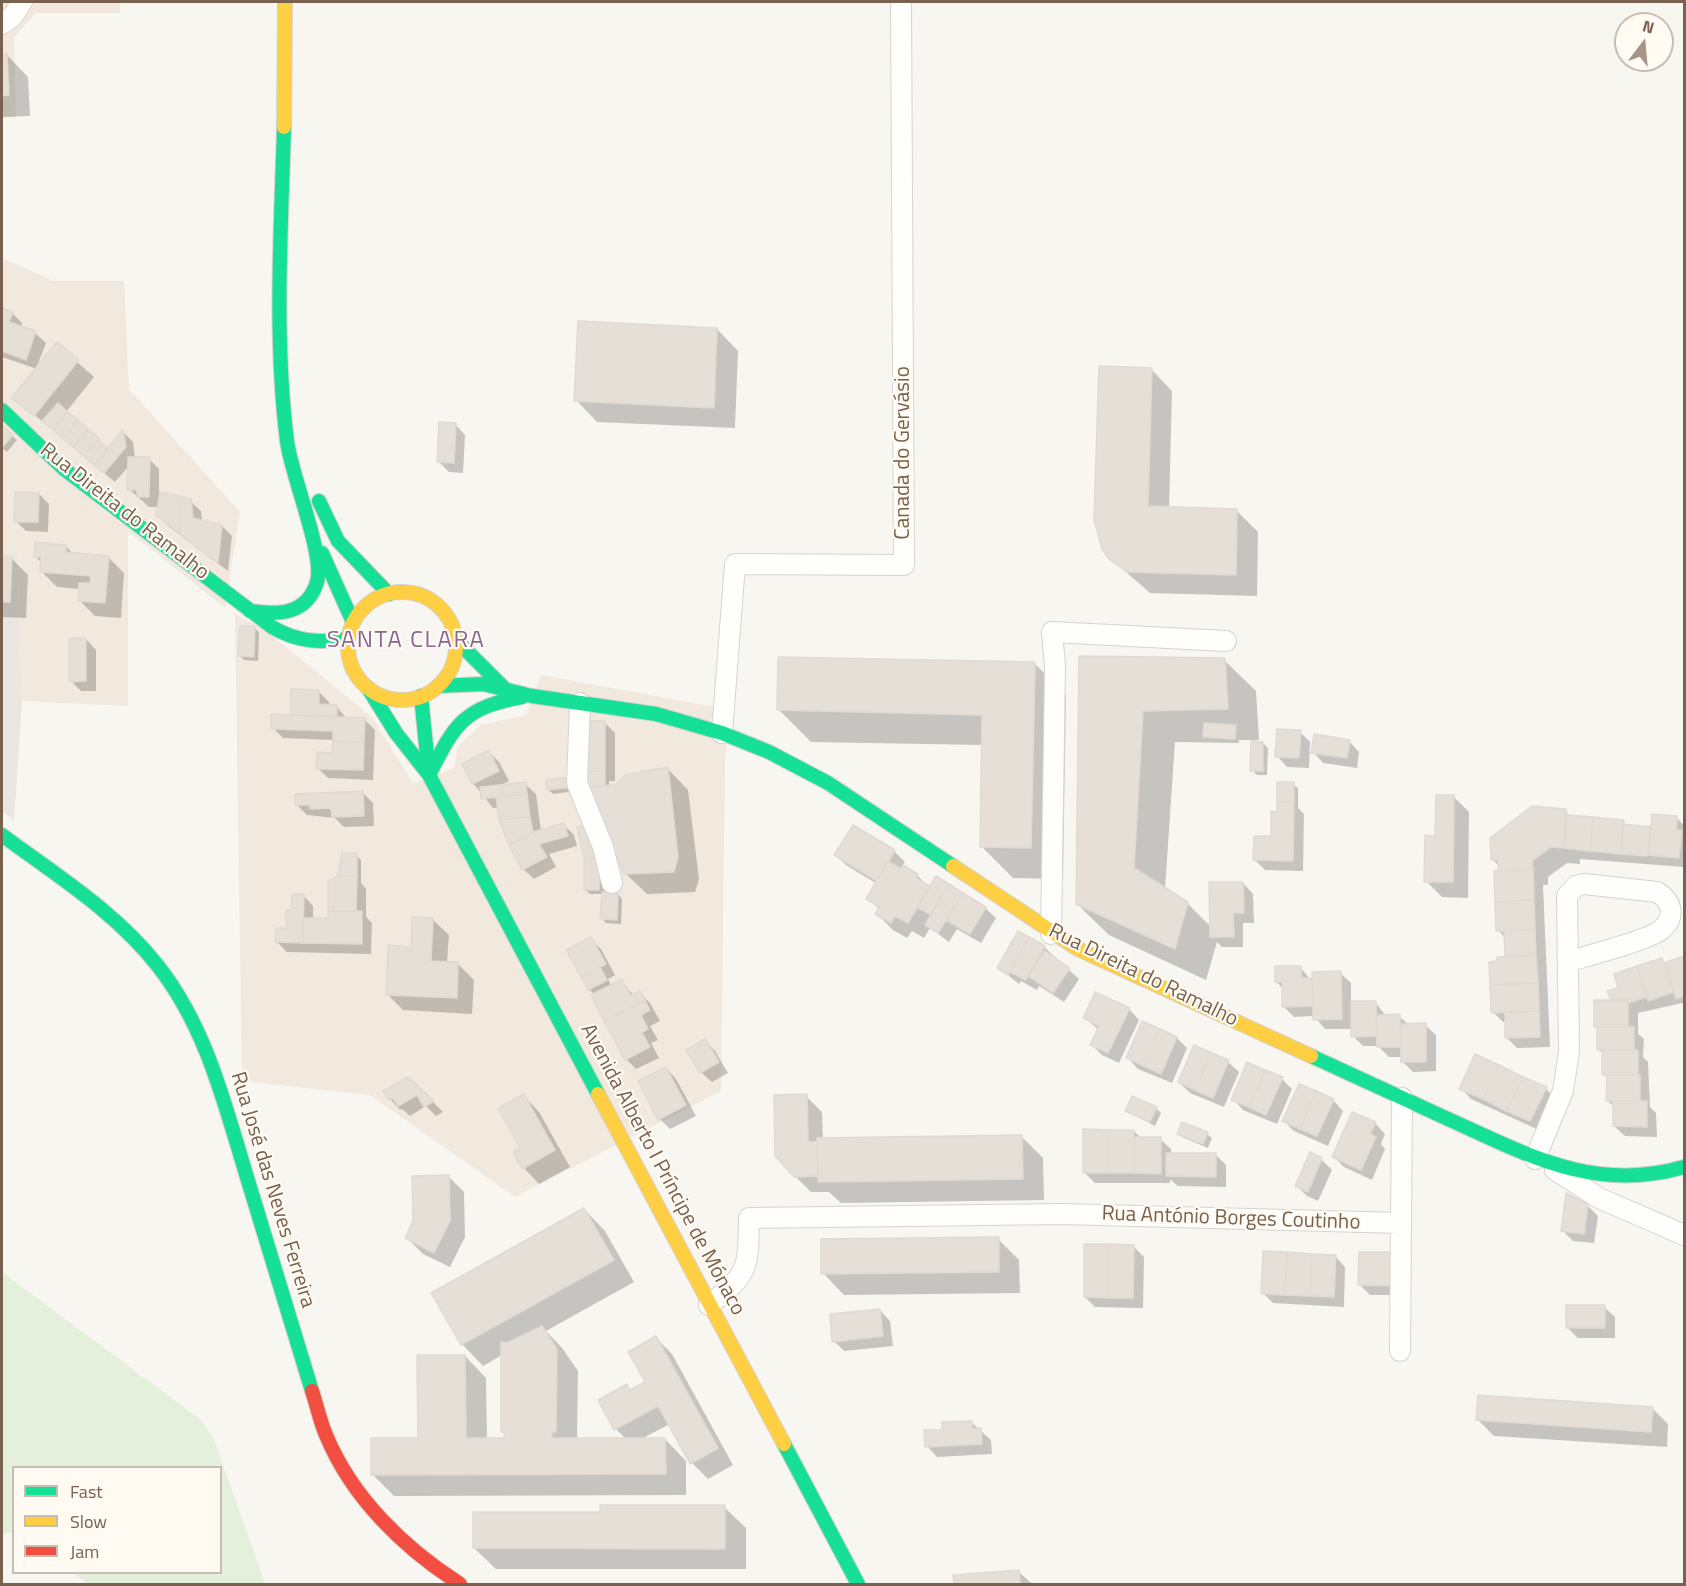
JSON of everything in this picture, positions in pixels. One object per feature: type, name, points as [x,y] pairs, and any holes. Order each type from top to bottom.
[{"type":"main road","points":[[250,611],[282,614],[301,607],[312,597],[317,588],[320,571],[311,526],[287,443],[282,372],[279,314],[285,2]]},
{"type":"main road","name":"Rua Direita do Ramalho","points":[[2,410],[64,469],[285,636],[300,642],[320,643],[348,639]]},
{"type":"main road","points":[[315,487],[323,519],[343,549],[389,594]]},
{"type":"main road","points":[[311,526],[353,622]]},
{"type":"main road","points":[[389,594],[415,595],[438,607],[450,622],[456,640],[452,666],[438,686],[421,696],[403,700],[384,697],[368,688],[356,674],[349,657],[348,639],[353,622],[374,600],[389,594]]},
{"type":"main road","name":"Rua Direita do Ramalho","points":[[456,640],[506,689]]},
{"type":"main road","name":"Rua Direita do Ramalho","points":[[438,686],[483,684],[532,696],[656,714],[722,733],[769,752],[828,783],[1078,950],[1540,1161]]},
{"type":"main road","name":"Avenida Alberto I Príncipe de Mónaco","points":[[368,688],[396,733],[429,775],[858,1584]]},
{"type":"main road","name":"Avenida Alberto I Príncipe de Mónaco","points":[[421,696],[429,775]]},
{"type":"main road","points":[[429,775],[451,732],[467,715],[495,701],[532,696]]},
{"type":"main road","name":"Rua José das Neves Ferreira","points":[[2,835],[100,908],[149,955],[186,1008],[211,1061],[326,1435],[356,1490],[388,1529],[416,1555],[460,1584]]},
{"type":"main road","points":[[1540,1161],[1603,1177],[1641,1177],[1684,1167]]},
{"type":"street","points":[[2,24],[12,17],[22,2]]},
{"type":"street","name":"Canada do Gervásio","points":[[722,733],[735,564],[904,565],[900,2]]},
{"type":"street","points":[[1051,934],[1055,666],[1052,632],[1226,640]]},
{"type":"street","points":[[580,703],[577,783],[603,847],[612,883]]},
{"type":"street","points":[[1540,1161],[1563,1091],[1569,1052],[1570,961],[1567,896],[1576,886],[1584,884],[1657,892],[1665,897],[1671,907],[1671,918],[1661,931],[1570,961]]},
{"type":"street","points":[[1400,1351],[1402,1098]]},
{"type":"street","name":"Rua Direita do Ramalho","points":[[1540,1161],[1599,1198],[1684,1235]]},
{"type":"street","name":"Rua António Borges Coutinho","points":[[709,1305],[741,1277],[748,1263],[749,1218],[1062,1215],[1400,1223]]},
{"type":"shaded area","points":[[2,2],[120,2],[120,13],[36,13],[14,38],[16,117],[2,118]]},
{"type":"shaded area","points":[[2,258],[54,281],[124,281],[129,389],[240,512],[225,608],[128,531],[128,706],[22,701],[17,553],[2,552]]},
{"type":"shaded area","points":[[2,552],[17,553],[22,701],[14,821],[2,811]]},
{"type":"shaded area","points":[[235,614],[264,629],[372,717],[413,783],[454,768],[458,746],[481,725],[526,715],[541,675],[732,710],[725,758],[721,1091],[515,1197],[370,1095],[242,1081]]},
{"type":"green space","points":[[2,1272],[201,1420],[215,1442],[265,1584],[89,1584],[74,1574],[222,1574],[222,1466],[12,1466],[12,1532],[2,1534]]},
{"type":"building","points":[[2,54],[7,54],[9,95],[2,96]]},
{"type":"building","points":[[2,308],[13,312],[9,322],[36,331],[26,360],[2,351]]},
{"type":"building","points":[[578,321],[717,328],[714,408],[574,401]]},
{"type":"building","points":[[57,342],[79,360],[34,416],[11,398]]},
{"type":"building","points":[[1099,366],[1152,368],[1148,506],[1237,509],[1236,575],[1127,572],[1109,559],[1102,550],[1094,519]]},
{"type":"building","points":[[58,403],[68,412],[53,430],[42,421]]},
{"type":"building","points":[[68,412],[78,420],[63,439],[53,430]]},
{"type":"building","points":[[78,420],[88,429],[73,447],[63,439]]},
{"type":"building","points":[[439,422],[456,423],[454,463],[437,462]]},
{"type":"building","points":[[2,425],[13,435],[2,448]]},
{"type":"building","points":[[88,429],[99,438],[84,456],[73,447]]},
{"type":"building","points":[[123,430],[126,447],[104,473],[94,465]]},
{"type":"building","points":[[98,440],[108,449],[94,465],[84,456]]},
{"type":"building","points":[[128,457],[150,457],[149,497],[137,497],[137,490],[127,490]]},
{"type":"building","points":[[15,492],[39,493],[38,522],[14,522]]},
{"type":"building","points":[[160,492],[179,496],[180,534],[156,515]]},
{"type":"building","points":[[179,496],[191,499],[193,518],[222,525],[218,563],[180,534]]},
{"type":"building","points":[[35,542],[66,545],[66,552],[109,556],[105,603],[78,601],[79,583],[90,583],[91,576],[40,572],[41,557],[34,557]]},
{"type":"building","points":[[2,557],[12,557],[10,602],[2,602]]},
{"type":"building","points":[[240,626],[255,626],[254,657],[238,656]]},
{"type":"building","points":[[69,638],[86,638],[86,681],[69,682]]},
{"type":"building","points":[[1079,656],[1225,658],[1228,709],[1143,711],[1134,868],[1188,902],[1175,949],[1076,904]]},
{"type":"building","points":[[778,657],[1035,662],[1031,848],[980,847],[982,715],[777,710]]},
{"type":"building","points":[[291,689],[319,690],[319,704],[337,705],[337,717],[291,715]]},
{"type":"building","points":[[271,714],[365,718],[364,742],[333,741],[333,731],[271,729]]},
{"type":"building","points":[[586,721],[605,721],[605,771],[586,771]]},
{"type":"building","points":[[1204,723],[1236,725],[1235,739],[1203,737]]},
{"type":"building","points":[[1277,729],[1301,730],[1299,758],[1275,757]]},
{"type":"building","points":[[1314,734],[1350,740],[1347,758],[1311,753]]},
{"type":"building","points":[[333,741],[364,742],[363,770],[316,769],[317,752],[332,753]]},
{"type":"building","points":[[1251,741],[1263,742],[1263,771],[1250,771]]},
{"type":"building","points":[[489,750],[499,771],[472,784],[462,764]]},
{"type":"building","points":[[668,767],[678,857],[674,872],[624,874],[586,787],[615,785],[625,775]]},
{"type":"building","points":[[586,771],[605,771],[605,787],[586,787]]},
{"type":"building","points":[[571,777],[572,787],[547,790],[546,780]]},
{"type":"building","points":[[526,782],[527,794],[481,799],[480,787]]},
{"type":"building","points":[[1277,782],[1294,782],[1294,802],[1277,802]]},
{"type":"building","points":[[363,791],[364,816],[332,817],[331,808],[310,809],[310,805],[295,805],[295,794]]},
{"type":"building","points":[[527,794],[530,817],[499,820],[496,797]]},
{"type":"building","points":[[1436,795],[1454,795],[1453,882],[1424,882],[1425,835],[1435,836]]},
{"type":"building","points":[[1277,802],[1294,802],[1293,861],[1253,860],[1254,836],[1271,836],[1271,811],[1277,812]]},
{"type":"building","points":[[1532,806],[1566,809],[1564,848],[1551,847],[1532,861],[1533,869],[1498,871],[1498,860],[1491,860],[1490,838]]},
{"type":"building","points":[[1652,814],[1677,816],[1676,830],[1682,830],[1679,858],[1648,855]]},
{"type":"building","points":[[1567,815],[1593,817],[1590,851],[1564,848]]},
{"type":"building","points":[[530,817],[533,832],[509,845],[499,820]]},
{"type":"building","points":[[1593,817],[1624,820],[1620,854],[1590,851]]},
{"type":"building","points":[[564,823],[568,836],[539,844],[547,857],[522,870],[509,845],[533,832]]},
{"type":"building","points":[[590,824],[600,858],[584,858],[577,827]]},
{"type":"building","points":[[1623,824],[1651,827],[1648,856],[1620,854]]},
{"type":"building","points":[[853,825],[895,850],[877,881],[834,855]]},
{"type":"building","points":[[342,853],[357,853],[357,877],[338,876]]},
{"type":"building","points":[[584,858],[600,858],[599,890],[584,890]]},
{"type":"building","points":[[888,861],[901,869],[903,865],[918,874],[916,878],[930,886],[908,923],[895,916],[891,923],[875,914],[880,907],[866,899]]},
{"type":"building","points":[[1533,869],[1534,900],[1495,902],[1494,871]]},
{"type":"building","points":[[338,876],[357,877],[356,911],[328,911],[328,881]]},
{"type":"building","points":[[936,876],[949,884],[931,915],[917,907]]},
{"type":"building","points":[[1209,882],[1243,882],[1244,913],[1233,913],[1234,937],[1210,937]]},
{"type":"building","points":[[949,884],[963,893],[938,933],[925,925]]},
{"type":"building","points":[[602,892],[618,893],[617,920],[600,919]]},
{"type":"building","points":[[963,893],[986,907],[970,934],[946,920]]},
{"type":"building","points":[[292,894],[304,894],[303,943],[275,942],[276,928],[286,928],[286,910],[291,910]]},
{"type":"building","points":[[1534,900],[1535,930],[1496,931],[1495,902]]},
{"type":"building","points":[[328,911],[362,911],[362,944],[303,943],[303,918],[328,918]]},
{"type":"building","points":[[412,917],[433,918],[431,961],[458,962],[457,998],[386,995],[388,945],[411,947]]},
{"type":"building","points":[[1535,930],[1536,955],[1505,957],[1504,931]]},
{"type":"building","points":[[1018,931],[1029,937],[1008,975],[997,968]]},
{"type":"building","points":[[591,937],[606,964],[581,977],[566,950]]},
{"type":"building","points":[[1029,937],[1045,946],[1026,980],[1010,972]]},
{"type":"building","points":[[1045,951],[1070,968],[1053,993],[1028,976]]},
{"type":"building","points":[[1536,955],[1538,983],[1490,985],[1489,962],[1497,961],[1497,957]]},
{"type":"building","points":[[1684,956],[1684,996],[1676,999],[1664,963]]},
{"type":"building","points":[[1662,958],[1674,992],[1648,1001],[1637,966]]},
{"type":"building","points":[[1275,966],[1301,966],[1301,978],[1312,978],[1313,1006],[1282,1007],[1282,982],[1275,982]]},
{"type":"building","points":[[1637,966],[1647,997],[1628,1003],[1628,1000],[1611,1000],[1607,991],[1618,988],[1614,974]]},
{"type":"building","points":[[600,967],[607,980],[588,990],[581,977]]},
{"type":"building","points":[[1341,971],[1342,1019],[1313,1020],[1312,972]]},
{"type":"building","points":[[622,979],[631,996],[640,991],[645,1000],[604,1021],[591,995]]},
{"type":"building","points":[[1538,983],[1539,1011],[1491,1013],[1490,985]]},
{"type":"building","points":[[1095,992],[1130,1008],[1108,1053],[1090,1045],[1099,1026],[1083,1018]]},
{"type":"building","points":[[645,1000],[650,1010],[641,1015],[648,1029],[642,1033],[650,1047],[625,1060],[604,1021]]},
{"type":"building","points":[[1594,1000],[1628,1000],[1628,1027],[1594,1027]]},
{"type":"building","points":[[1351,1001],[1376,1001],[1377,1036],[1351,1037]]},
{"type":"building","points":[[1539,1011],[1540,1037],[1505,1038],[1505,1012]]},
{"type":"building","points":[[1400,1014],[1401,1047],[1377,1047],[1376,1015]]},
{"type":"building","points":[[1142,1021],[1160,1029],[1144,1066],[1126,1058]]},
{"type":"building","points":[[1426,1023],[1426,1062],[1401,1062],[1400,1024]]},
{"type":"building","points":[[1597,1027],[1634,1027],[1634,1050],[1597,1050]]},
{"type":"building","points":[[1160,1029],[1177,1037],[1161,1074],[1144,1066]]},
{"type":"building","points":[[705,1039],[719,1062],[700,1073],[686,1050]]},
{"type":"building","points":[[1194,1045],[1212,1053],[1195,1090],[1178,1082]]},
{"type":"building","points":[[1602,1050],[1638,1050],[1638,1075],[1602,1075]]},
{"type":"building","points":[[1212,1053],[1229,1060],[1213,1098],[1195,1090]]},
{"type":"building","points":[[1475,1054],[1499,1065],[1483,1099],[1459,1089]]},
{"type":"building","points":[[1247,1062],[1265,1070],[1249,1107],[1231,1100]]},
{"type":"building","points":[[1499,1065],[1523,1077],[1506,1111],[1483,1099]]},
{"type":"building","points":[[666,1067],[686,1105],[658,1120],[638,1081]]},
{"type":"building","points":[[1265,1070],[1283,1077],[1266,1115],[1249,1107]]},
{"type":"building","points":[[1607,1075],[1640,1075],[1640,1101],[1606,1101]]},
{"type":"building","points":[[408,1077],[434,1101],[424,1107],[417,1095],[398,1106],[393,1098],[389,1100],[383,1091]]},
{"type":"building","points":[[1523,1077],[1547,1087],[1530,1121],[1506,1111]]},
{"type":"building","points":[[1299,1084],[1316,1091],[1300,1129],[1282,1121]]},
{"type":"building","points":[[1316,1091],[1334,1099],[1317,1136],[1300,1129]]},
{"type":"building","points":[[524,1094],[555,1150],[522,1169],[513,1152],[520,1148],[498,1108]]},
{"type":"building","points":[[807,1094],[808,1142],[817,1142],[818,1176],[794,1177],[775,1156],[774,1095]]},
{"type":"building","points":[[1132,1096],[1157,1107],[1150,1122],[1125,1111]]},
{"type":"building","points":[[1613,1101],[1647,1101],[1647,1127],[1613,1126]]},
{"type":"building","points":[[1352,1112],[1376,1122],[1370,1134],[1376,1137],[1361,1170],[1332,1157]]},
{"type":"building","points":[[1182,1122],[1208,1132],[1203,1144],[1177,1134]]},
{"type":"building","points":[[1083,1129],[1109,1130],[1108,1173],[1083,1173]]},
{"type":"building","points":[[1109,1130],[1134,1130],[1134,1173],[1108,1173]]},
{"type":"building","points":[[1022,1135],[1023,1179],[818,1182],[817,1138]]},
{"type":"building","points":[[1134,1137],[1161,1137],[1161,1174],[1134,1173]]},
{"type":"building","points":[[1310,1152],[1322,1158],[1308,1192],[1295,1186]]},
{"type":"building","points":[[1166,1153],[1216,1153],[1216,1177],[1166,1176]]},
{"type":"building","points":[[449,1175],[450,1221],[434,1253],[405,1238],[413,1221],[412,1176]]},
{"type":"building","points":[[1566,1193],[1588,1204],[1584,1234],[1561,1231]]},
{"type":"building","points":[[584,1208],[614,1260],[461,1345],[431,1293]]},
{"type":"building","points":[[999,1237],[999,1272],[821,1274],[821,1239]]},
{"type":"building","points":[[1084,1244],[1109,1244],[1108,1298],[1084,1297]]},
{"type":"building","points":[[1109,1244],[1134,1245],[1133,1298],[1108,1298]]},
{"type":"building","points":[[1263,1251],[1287,1252],[1285,1295],[1261,1294]]},
{"type":"building","points":[[1287,1252],[1312,1254],[1310,1296],[1285,1295]]},
{"type":"building","points":[[1359,1252],[1396,1252],[1395,1286],[1358,1285]]},
{"type":"building","points":[[1312,1254],[1336,1255],[1334,1297],[1310,1296]]},
{"type":"building","points":[[1566,1305],[1605,1305],[1605,1328],[1566,1328]]},
{"type":"building","points":[[880,1309],[883,1336],[832,1342],[830,1314]]},
{"type":"building","points":[[542,1326],[557,1349],[556,1432],[552,1432],[552,1438],[665,1438],[666,1474],[371,1475],[371,1438],[418,1438],[417,1355],[465,1355],[466,1438],[504,1438],[504,1432],[501,1432],[501,1342],[507,1343]]},
{"type":"building","points":[[656,1336],[718,1448],[690,1464],[658,1406],[614,1430],[598,1400],[627,1384],[630,1390],[645,1382],[628,1352]]},
{"type":"building","points":[[1478,1395],[1653,1407],[1651,1432],[1476,1420]]},
{"type":"building","points":[[972,1421],[972,1429],[981,1428],[982,1444],[925,1447],[924,1430],[942,1430],[942,1422]]},
{"type":"building","points":[[600,1505],[725,1505],[725,1549],[473,1548],[473,1512],[600,1512]]},
{"type":"building","points":[[1019,1570],[1020,1584],[954,1584],[953,1575]]},
{"type":"traffic: fast","points":[[250,611],[271,613],[299,607],[312,593],[317,582],[318,570],[312,534],[290,456],[283,402],[280,284],[284,127]]},
{"type":"traffic: fast","points":[[2,410],[64,469],[272,627],[290,636],[309,640],[348,639]]},
{"type":"traffic: fast","points":[[319,501],[338,541],[389,594]]},
{"type":"traffic: fast","points":[[322,553],[353,622]]},
{"type":"traffic: fast","points":[[456,640],[505,689]]},
{"type":"traffic: fast","points":[[438,686],[483,684],[532,696],[656,714],[722,733],[769,752],[828,783],[953,866]]},
{"type":"traffic: fast","points":[[368,688],[396,733],[429,775],[598,1094]]},
{"type":"traffic: fast","points":[[421,696],[429,775]]},
{"type":"traffic: fast","points":[[429,775],[446,743],[463,721],[486,707],[522,697]]},
{"type":"traffic: fast","points":[[2,835],[84,895],[124,928],[158,966],[175,989],[189,1014],[221,1093],[312,1391]]},
{"type":"traffic: fast","points":[[1311,1056],[1506,1145],[1562,1166],[1591,1173],[1620,1176],[1651,1174],[1684,1167]]},
{"type":"traffic: fast","points":[[784,1444],[858,1584]]},
{"type":"traffic: slow","points":[[284,127],[285,2]]},
{"type":"traffic: slow","points":[[402,592],[412,593],[432,601],[440,608],[447,616],[455,636],[456,646],[455,656],[447,676],[440,684],[432,691],[412,699],[402,700],[392,699],[372,691],[364,684],[357,676],[349,656],[348,646],[349,636],[357,616],[364,608],[372,601],[392,593],[402,592]]},
{"type":"traffic: slow","points":[[953,866],[1078,949],[1311,1056]]},
{"type":"traffic: slow","points":[[598,1094],[784,1444]]},
{"type":"traffic: jam","points":[[312,1391],[324,1430],[337,1458],[365,1500],[400,1538],[460,1584]]},
{"type":"district","name":"SANTA CLARA","points":[[406,641]]}]
